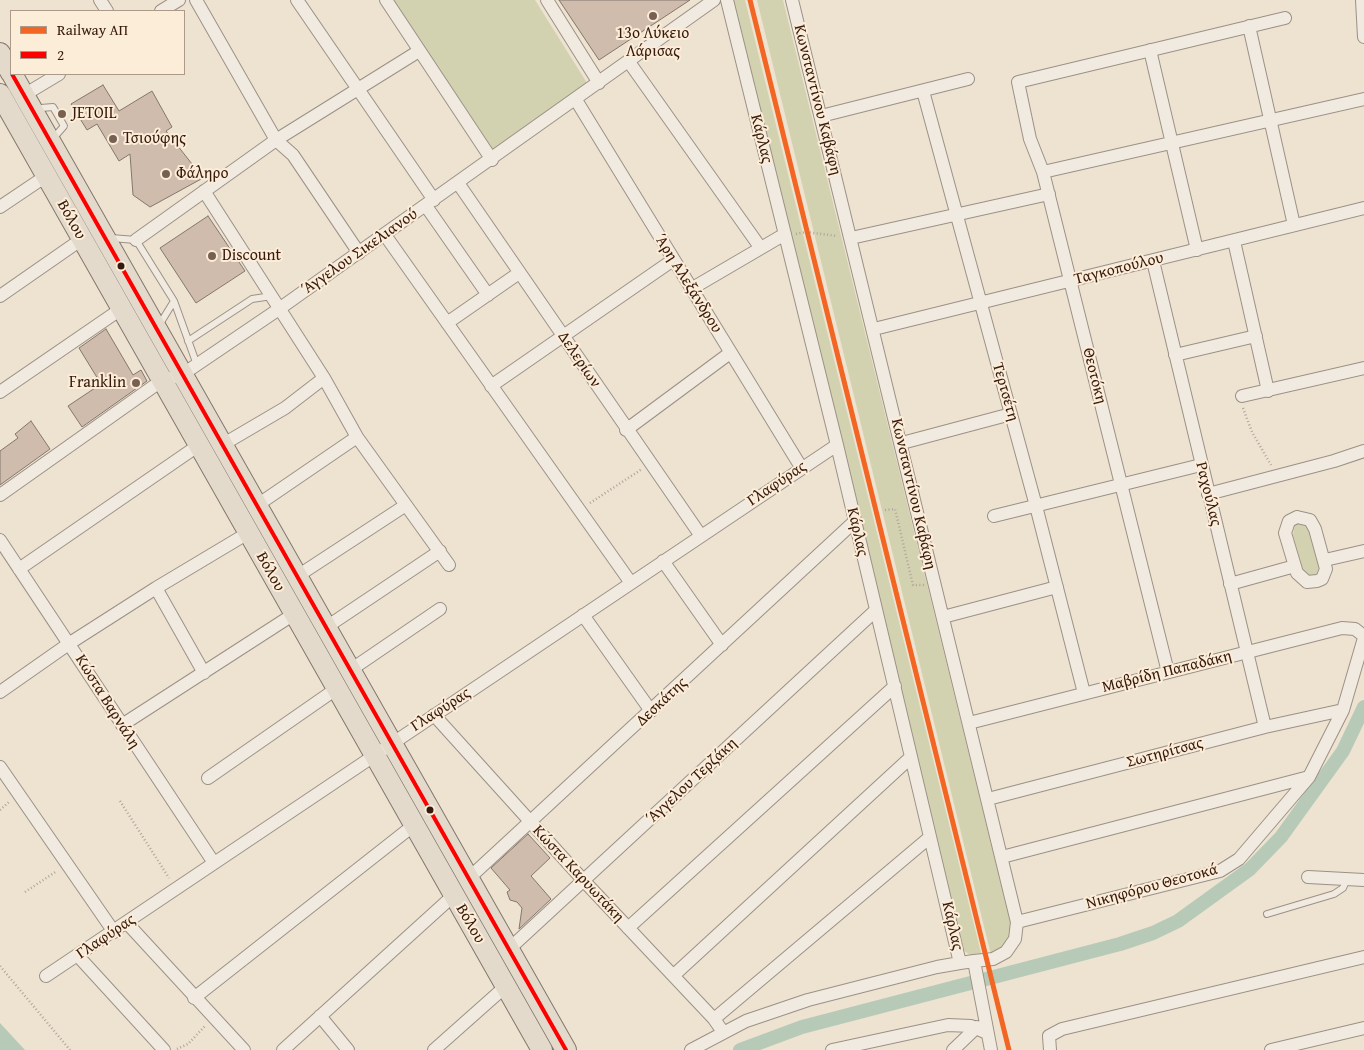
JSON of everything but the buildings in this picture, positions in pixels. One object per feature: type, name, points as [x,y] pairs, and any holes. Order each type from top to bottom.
[{"type":"main road","name":"Βόλου","points":[[0,53],[10,70]]},
{"type":"main road","name":"Βόλου","points":[[13,75],[349,671],[414,826],[542,1050]]},
{"type":"main road","name":"Βόλου","points":[[3,107],[46,176],[121,308],[180,374],[199,445],[336,689],[382,750],[468,879],[566,1050]]},
{"type":"street","points":[[163,10],[179,0]]},
{"type":"street","points":[[196,0],[276,140],[293,155],[358,253]]},
{"type":"street","points":[[297,0],[359,89],[488,295]]},
{"type":"street","points":[[386,0],[492,160]]},
{"type":"street","points":[[546,0],[599,83]]},
{"type":"street","name":"Άγγελου Σικελιανού","points":[[0,495],[154,386],[180,374],[280,309],[492,160],[714,0]]},
{"type":"street","name":"Κάρλας","points":[[727,0],[837,445],[960,963],[974,964],[984,1011],[982,1030],[991,1050]]},
{"type":"street","name":"Κωνσταντίνου Καβάφη","points":[[792,0],[902,443],[1017,922],[1015,939],[1006,952],[993,959],[974,964]]},
{"type":"street","points":[[1362,0],[1364,37]]},
{"type":"street","points":[[1197,250],[1150,50],[1285,18]]},
{"type":"street","points":[[1249,26],[1294,225]]},
{"type":"street","name":"Θεοτόκη","points":[[1150,50],[1018,82],[1030,139],[1043,172],[1049,194],[1168,672]]},
{"type":"street","points":[[136,240],[276,140],[420,51]]},
{"type":"street","points":[[629,62],[760,247]]},
{"type":"street","points":[[24,95],[57,75]]},
{"type":"street","points":[[821,116],[968,79]]},
{"type":"street","name":"Τερτσέτη","points":[[923,91],[1058,587],[1084,693]]},
{"type":"street","name":"Άρη Αλεξάνδρου","points":[[576,100],[801,467]]},
{"type":"street","points":[[1043,172],[1364,100]]},
{"type":"street","points":[[0,207],[46,176]]},
{"type":"street","name":"Δελερίων","points":[[458,184],[626,430],[701,536]]},
{"type":"street","points":[[204,191],[324,378],[357,437],[449,566]]},
{"type":"street","points":[[851,238],[955,213],[1049,194]]},
{"type":"street","name":"Ταγκοπούλου","points":[[874,329],[1364,208]]},
{"type":"street","points":[[691,289],[785,234]]},
{"type":"street","points":[[385,235],[578,511],[631,583]]},
{"type":"street","points":[[0,296],[82,239]]},
{"type":"street","points":[[1234,241],[1268,390]]},
{"type":"street","points":[[491,386],[673,260]]},
{"type":"street","name":"Ραχούλας","points":[[1153,261],[1265,727]]},
{"type":"street","points":[[447,323],[519,273]]},
{"type":"street","points":[[0,392],[121,308]]},
{"type":"street","points":[[1175,355],[1256,336]]},
{"type":"street","points":[[626,430],[730,353]]},
{"type":"street","points":[[1242,396],[1364,368]]},
{"type":"street","points":[[222,445],[285,408],[324,378]]},
{"type":"street","points":[[902,443],[1011,414]]},
{"type":"street","points":[[256,506],[357,437]]},
{"type":"street","points":[[19,569],[199,445]]},
{"type":"street","name":"Γλαφύρας","points":[[46,976],[663,562],[801,467],[837,445]]},
{"type":"street","points":[[1208,494],[1334,462],[1364,451]]},
{"type":"street","points":[[994,516],[1201,464]]},
{"type":"street","points":[[296,577],[406,504]]},
{"type":"street","points":[[1297,517],[1305,517],[1313,524],[1325,560],[1325,574],[1322,579],[1312,583],[1299,577],[1285,529],[1289,521],[1297,517]]},
{"type":"street","name":"Δεσκάτης","points":[[468,879],[531,823],[854,522]]},
{"type":"street","points":[[0,692],[70,643],[156,588],[248,533]]},
{"type":"street","name":"Κώστα Βαρνάλη","points":[[0,540],[70,643],[214,864]]},
{"type":"street","points":[[325,628],[440,551]]},
{"type":"street","points":[[1325,560],[1364,551]]},
{"type":"street","points":[[663,562],[722,645]]},
{"type":"street","points":[[1230,584],[1295,566]]},
{"type":"street","points":[[943,617],[1058,587]]},
{"type":"street","points":[[156,588],[204,673]]},
{"type":"street","points":[[349,671],[440,609]]},
{"type":"street","name":"Άγγελου Τερζάκη","points":[[508,950],[875,611]]},
{"type":"street","points":[[122,725],[294,614]]},
{"type":"street","points":[[583,615],[651,711]]},
{"type":"street","name":"Μαβρίδη Παπαδάκη","points":[[969,723],[1342,628],[1355,629],[1364,637]]},
{"type":"street","name":"Νικηφόρου Θεοτοκά","points":[[1017,922],[1192,878],[1227,868],[1238,859],[1309,778],[1343,710],[1364,637]]},
{"type":"street","points":[[628,928],[895,686]]},
{"type":"street","points":[[208,778],[336,689]]},
{"type":"street","name":"Σωτηρίτσας","points":[[988,799],[1265,727],[1343,710]]},
{"type":"street","name":"Κώστα Καρυωτάκη","points":[[434,715],[531,823],[714,1019],[723,1032]]},
{"type":"street","points":[[674,976],[910,758]]},
{"type":"street","points":[[0,767],[114,932]]},
{"type":"street","points":[[1002,857],[1309,778]]},
{"type":"street","points":[[194,998],[414,826]]},
{"type":"street","points":[[714,1019],[930,837]]},
{"type":"street","points":[[1308,877],[1364,880]]},
{"type":"street","points":[[283,1050],[454,895]]},
{"type":"street","points":[[127,923],[194,998],[244,1050]]},
{"type":"street","points":[[78,956],[164,1050]]},
{"type":"street","points":[[1050,1050],[1048,1039],[1052,1033],[1364,957]]},
{"type":"street","points":[[691,1050],[723,1032],[808,1000],[937,967],[960,963]]},
{"type":"street","points":[[434,1050],[506,986]]},
{"type":"street","points":[[320,1016],[348,1050]]},
{"type":"street","points":[[832,1050],[948,1025],[982,1030]]},
{"type":"street","points":[[1271,1050],[1303,1046],[1364,1028]]},
{"type":"street","points":[[953,1050],[982,1030]]},
{"type":"lane","points":[[41,108],[53,107],[64,126],[57,134]]},
{"type":"lane","points":[[104,238],[136,240],[174,301],[188,341],[180,374]]},
{"type":"lane","points":[[188,341],[252,299],[272,296]]},
{"type":"lane","points":[[157,330],[174,301]]},
{"type":"lane","points":[[1267,914],[1334,894],[1343,888],[1347,879]]},
{"type":"path","points":[[785,234],[806,232],[851,238]]},
{"type":"path","points":[[1242,396],[1243,410],[1252,432],[1271,464],[1273,476]]},
{"type":"path","points":[[578,511],[650,463]]},
{"type":"path","points":[[885,510],[895,509],[913,585],[935,586]]},
{"type":"path","points":[[120,801],[177,889]]},
{"type":"path","points":[[25,892],[68,864]]},
{"type":"path","points":[[0,966],[70,1050]]},
{"type":"path","points":[[175,1050],[188,1044],[213,1018]]},
{"type":"shaded area","points":[[394,0],[535,0],[587,83],[494,151]]},
{"type":"shaded area","points":[[732,0],[745,0],[982,957],[973,957],[963,950]]},
{"type":"shaded area","points":[[757,0],[783,0],[1010,921],[1011,935],[1004,947],[991,955]]},
{"type":"shaded area","points":[[1295,523],[1305,523],[1311,534],[1320,566],[1316,575],[1310,576],[1304,573],[1293,535]]},
{"type":"shaded area","points":[[0,1023],[25,1050],[0,1050]]},
{"type":"waterway","points":[[740,1050],[802,1027],[1120,944],[1153,933],[1178,921],[1250,869],[1281,837],[1343,751],[1364,707]]},
{"type":"rail line","name":"ΑΠ","points":[[750,0],[1009,1050]]},
{"type":"transit line","name":"2","points":[[13,75],[566,1050]]},
{"type":"place","name":"13ο Λύκειο Λάρισας","points":[[653,16]]},
{"type":"place","name":"JETOIL","points":[[62,114]]},
{"type":"place","name":"Τσιούφης","points":[[113,139]]},
{"type":"place","name":"Φάληρο","points":[[166,174]]},
{"type":"place","name":"Discount","points":[[212,256]]},
{"type":"place","name":"Franklin","points":[[136,383]]}]
